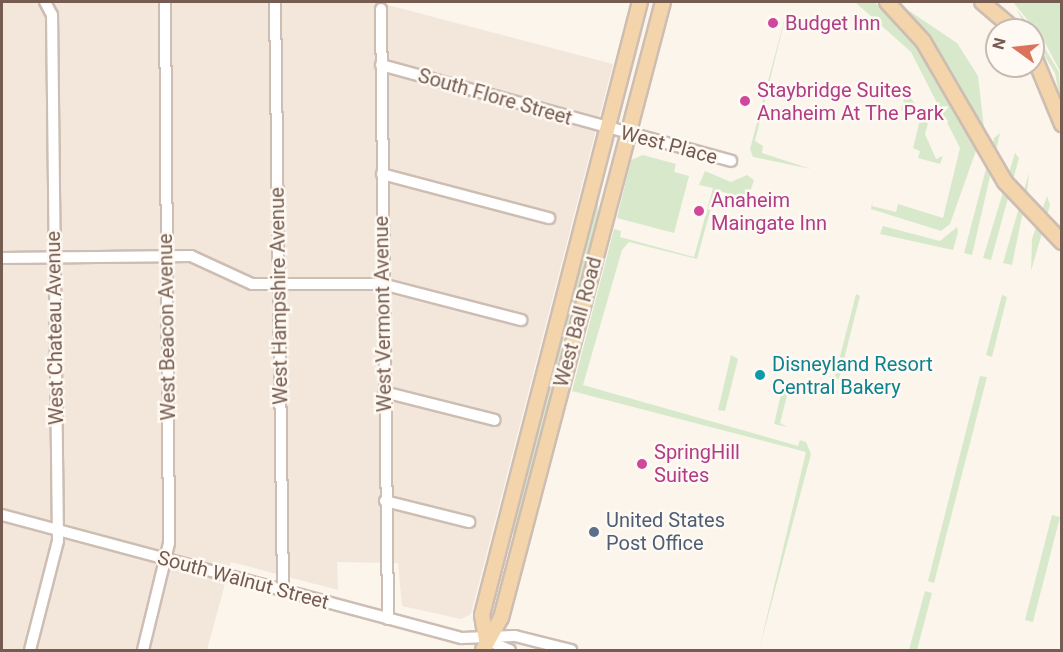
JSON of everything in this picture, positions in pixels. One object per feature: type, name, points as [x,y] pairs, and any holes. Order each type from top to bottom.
[{"type":"main road","name":"West Ball Road","points":[[484,645],[482,615],[640,2]]},
{"type":"main road","name":"West Ball Road","points":[[484,645],[501,618],[663,2]]},
{"type":"main road","points":[[887,2],[923,41],[1005,182],[1062,242]]},
{"type":"main road","points":[[982,2],[1001,18]]},
{"type":"main road","points":[[1043,78],[1062,124]]},
{"type":"street","name":"West Chateau Avenue","points":[[30,651],[57,529],[52,15],[46,2]]},
{"type":"street","name":"West Beacon Avenue","points":[[142,651],[166,558],[165,2]]},
{"type":"street","name":"West Hampshire Avenue","points":[[275,2],[283,591]]},
{"type":"street","name":"West Vermont Avenue","points":[[381,9],[382,284],[388,619]]},
{"type":"street","name":"South Flore Street","points":[[381,65],[608,129]]},
{"type":"street","name":"West Place","points":[[608,129],[731,161]]},
{"type":"street","points":[[382,174],[549,218]]},
{"type":"street","points":[[2,258],[198,257],[244,282],[382,284],[521,320]]},
{"type":"street","points":[[384,392],[495,420]]},
{"type":"street","points":[[385,501],[469,522]]},
{"type":"street","name":"South Walnut Street","points":[[2,515],[484,645]]},
{"type":"street","points":[[484,645],[515,636],[571,651]]},
{"type":"street","points":[[484,645],[510,651]]},
{"type":"shaded area","points":[[2,2],[376,2],[613,64],[471,614],[461,619],[402,606],[398,563],[337,562],[338,590],[231,562],[207,650],[2,650]]},
{"type":"green space","points":[[789,2],[755,141],[763,146],[762,153],[811,169],[753,157],[750,149]]},
{"type":"green space","points":[[855,2],[875,2],[924,52],[963,125],[974,118],[972,113],[917,23],[896,2],[957,43],[978,76],[984,128],[950,224],[941,231],[871,209],[873,198],[872,206],[896,212],[898,204],[943,218],[960,148],[911,52]]},
{"type":"green space","points":[[1013,2],[1061,2],[1061,73],[1045,43],[1045,18],[1026,18]]},
{"type":"green space","points":[[1045,48],[1059,72],[1061,105],[1055,73],[1045,57]]},
{"type":"green space","points":[[906,91],[928,123],[925,134],[936,159],[943,156],[940,164],[918,158],[920,151],[913,148],[921,116],[901,110]]},
{"type":"green space","points":[[1000,133],[972,255],[964,253],[994,138]]},
{"type":"green space","points":[[1015,153],[1019,158],[991,260],[983,258]]},
{"type":"green space","points":[[643,155],[676,164],[674,172],[689,176],[674,233],[617,218],[631,160]]},
{"type":"green space","points":[[705,171],[731,182],[747,175],[754,180],[748,199],[716,190],[697,259],[629,242],[622,250],[583,385],[798,446],[800,440],[806,442],[811,454],[759,650],[806,452],[572,391],[614,229],[621,231],[620,237],[694,257],[713,188],[699,185]]},
{"type":"green space","points":[[1029,173],[1012,265],[1003,263]]},
{"type":"green space","points":[[598,196],[598,216],[513,545],[513,524]]},
{"type":"green space","points":[[1047,196],[1050,205],[1031,271],[1032,239]]},
{"type":"green space","points":[[883,226],[940,241],[957,227],[958,232],[953,250],[880,234]]},
{"type":"green space","points":[[856,294],[860,296],[839,379],[827,376],[835,376]]},
{"type":"green space","points":[[1002,295],[1007,297],[992,357],[986,355]]},
{"type":"green space","points":[[731,355],[738,359],[725,411],[718,410]]},
{"type":"green space","points":[[980,376],[987,377],[934,583],[928,581]]},
{"type":"green space","points":[[782,390],[788,392],[780,423],[787,427],[774,424]]},
{"type":"green space","points":[[1052,515],[1060,517],[1033,622],[1025,620]]},
{"type":"green space","points":[[925,591],[932,593],[917,650],[909,650]]},
{"type":"place","name":"Budget Inn","points":[[773,23]]},
{"type":"place","name":"Staybridge Suites Anaheim At The Park","points":[[745,101]]},
{"type":"place","name":"Anaheim Maingate Inn","points":[[699,211]]},
{"type":"place","name":"Disneyland Resort Central Bakery","points":[[760,375]]},
{"type":"place","name":"SpringHill Suites","points":[[642,464]]},
{"type":"place","name":"United States Post Office","points":[[594,532]]}]
